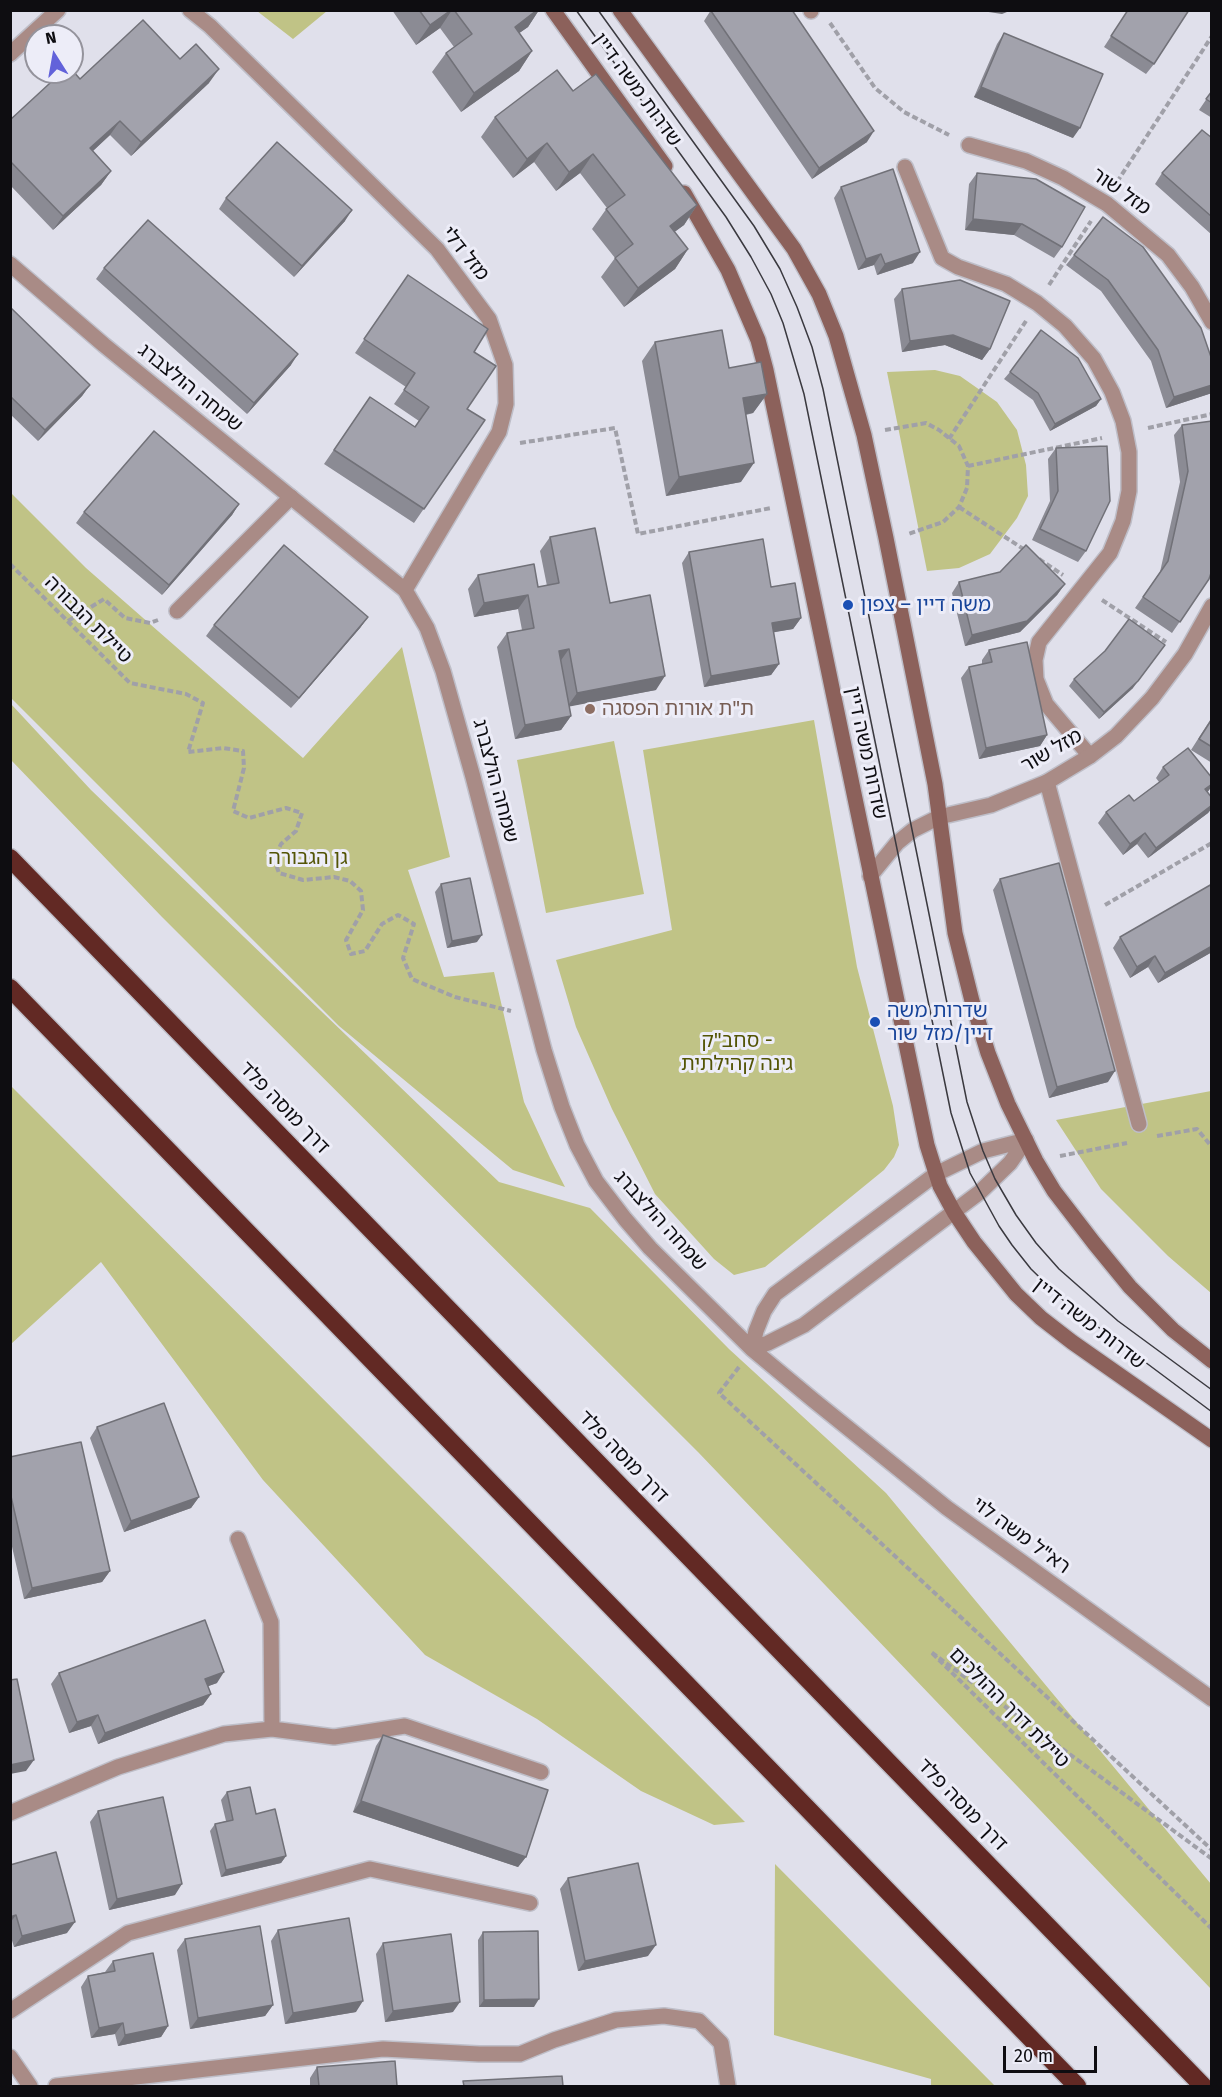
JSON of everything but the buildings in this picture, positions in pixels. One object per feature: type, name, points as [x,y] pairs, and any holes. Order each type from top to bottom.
[{"type":"highway","name":"דרך מוסה פלד","points":[[10,858],[1203,2086]]},
{"type":"highway","points":[[10,988],[1077,2086]]},
{"type":"street","points":[[10,54],[58,10]]},
{"type":"street","name":"מזל דלי","points":[[190,10],[210,26],[437,249],[489,320],[506,365],[506,404],[499,432],[405,590]]},
{"type":"street","name":"שדרות משה דיין","points":[[553,10],[675,180],[728,270],[758,340],[774,399],[870,876],[927,1145],[936,1174],[954,1212],[1016,1294],[1041,1318],[1072,1342],[1212,1440]]},
{"type":"street","name":"שדרות משה דיין","points":[[620,10],[799,258],[819,294],[836,336],[864,435],[886,538],[935,784],[956,933],[972,1001],[988,1053],[1008,1104],[1054,1191],[1123,1279],[1173,1330],[1212,1361]]},
{"type":"street","name":"מזל שור","points":[[969,145],[1026,161],[1063,178],[1103,202],[1139,229],[1168,255],[1192,287],[1212,322]]},
{"type":"street","points":[[905,167],[942,258],[958,267],[1006,284],[1037,303],[1065,326],[1094,359],[1112,392],[1125,433],[1129,452],[1129,491],[1123,521],[1110,553],[1039,642],[1035,660],[1036,679],[1046,704],[1090,756]]},
{"type":"street","name":"שמחה הולצברג","points":[[10,264],[104,345],[405,590],[427,628],[443,671],[473,777],[535,1018],[562,1107],[577,1145],[596,1181],[650,1248],[752,1348],[813,1399]]},
{"type":"street","points":[[177,611],[291,497]]},
{"type":"street","name":"מזל שור","points":[[870,876],[897,843],[913,830],[939,817],[991,805],[1047,782],[1090,756],[1116,736],[1152,698],[1185,654],[1212,606]]},
{"type":"street","points":[[1047,782],[1139,1124]]},
{"type":"street","points":[[752,1348],[764,1311],[775,1294],[936,1174],[983,1151],[1026,1140]]},
{"type":"street","points":[[752,1348],[768,1343],[804,1325],[954,1212],[995,1179],[1026,1140]]},
{"type":"street","name":"רא\"ל משה לוי","points":[[813,1399],[947,1508],[1212,1699]]},
{"type":"street","points":[[238,1539],[271,1622],[272,1729]]},
{"type":"street","points":[[10,1813],[118,1767],[224,1734],[272,1729],[334,1737],[405,1726],[541,1772]]},
{"type":"street","points":[[10,2012],[128,1933],[370,1869],[530,1904]]},
{"type":"street","points":[[56,2086],[383,2049],[520,2054],[554,2040],[616,2020],[664,2016],[699,2021],[721,2043],[728,2086]]},
{"type":"street","points":[[10,2057],[30,2086]]},
{"type":"path","points":[[828,20],[875,88],[904,112],[969,145]]},
{"type":"path","points":[[949,439],[1212,36]]},
{"type":"path","points":[[968,466],[1212,414]]},
{"type":"path","points":[[864,435],[926,423],[959,446],[968,466],[967,488],[959,507],[943,522],[917,532],[886,538]]},
{"type":"path","points":[[489,447],[615,428],[638,534],[794,503]]},
{"type":"path","name":"טיילת הגבורה","points":[[10,564],[130,683],[186,694],[202,703],[188,752],[224,748],[243,751],[244,768],[233,811],[249,818],[286,808],[302,813],[296,831],[281,844],[274,859],[279,873],[303,880],[334,877],[350,881],[361,891],[363,910],[346,940],[351,954],[365,951],[382,924],[398,915],[414,924],[403,958],[412,978],[455,997],[535,1018]]},
{"type":"path","points":[[68,621],[104,599],[125,618],[150,623],[177,611]]},
{"type":"path","points":[[1083,918],[1212,843]]},
{"type":"path","name":"טיילת דרך ההולכים","points":[[752,1348],[720,1393],[1212,1851]]},
{"type":"path","name":"טיילת דרך ההולכים","points":[[1212,1859],[931,1652],[1212,1929]]},
{"type":"green space","points":[[257,11],[327,11],[293,39]]},
{"type":"green space","points":[[935,370],[960,376],[997,402],[1017,430],[1026,465],[1028,496],[1017,518],[990,554],[959,568],[927,571],[887,372]]},
{"type":"green space","name":"גן הגבורה","points":[[11,493],[86,568],[303,758],[402,647],[450,857],[408,870],[444,977],[494,972],[524,1102],[565,1187],[513,1170],[339,1026],[11,698]]},
{"type":"green space","points":[[11,704],[91,790],[499,1182],[590,1208],[729,1349],[886,1493],[1211,1884],[1211,1989],[698,1452],[162,917],[11,760]]},
{"type":"green space","name":"סחב\"ק - גינה קהילתית","points":[[814,720],[857,967],[893,1106],[899,1145],[894,1157],[884,1170],[765,1267],[734,1275],[714,1259],[655,1194],[612,1109],[576,1027],[556,960],[672,930],[643,750]]},
{"type":"green space","points":[[614,741],[644,894],[546,913],[517,760]]},
{"type":"green space","points":[[11,1086],[745,1822],[714,1825],[641,1791],[537,1719],[425,1655],[263,1480],[101,1262],[11,1344]]},
{"type":"green space","points":[[1211,1091],[1211,1293],[1168,1256],[1101,1189],[1056,1120]]},
{"type":"green space","points":[[775,1864],[995,2086],[931,2086],[931,2079],[774,2035]]},
{"type":"tram line","points":[[576,10],[726,217],[771,294],[783,323],[804,394],[951,1113],[970,1173],[999,1226],[1031,1269],[1066,1303],[1212,1412]]},
{"type":"tram line","points":[[598,10],[754,226],[780,269],[812,347],[823,389],[967,1102],[995,1179],[1016,1215],[1059,1269],[1118,1321],[1212,1390]]},
{"type":"place","name":"משה דיין – צפון","points":[[848,605]]},
{"type":"place","name":"ת\"ת אורות הפסגה","points":[[590,709]]},
{"type":"place","name":"שדרות משה דיין/מזל שור","points":[[875,1022]]}]
